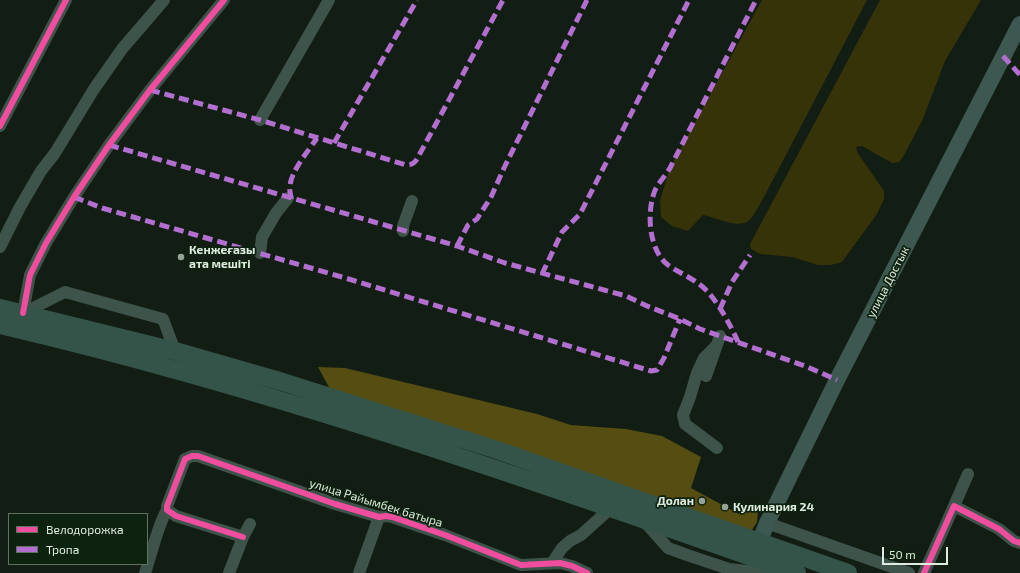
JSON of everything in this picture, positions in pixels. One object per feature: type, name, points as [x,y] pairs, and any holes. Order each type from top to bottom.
[{"type":"highway","points":[[0,308],[175,351],[283,382],[490,448],[848,573]]},
{"type":"highway","points":[[0,326],[78,343],[274,398],[482,464],[642,518],[797,573]]},
{"type":"main road","name":"улица Достык","points":[[760,543],[767,522],[837,380],[1020,24]]},
{"type":"street","points":[[0,126],[66,0]]},
{"type":"street","points":[[23,313],[30,275],[46,243],[74,197],[109,145],[150,90],[224,0]]},
{"type":"street","points":[[260,120],[328,0]]},
{"type":"street","points":[[0,247],[12,222],[41,171],[55,152],[94,89],[158,2]]},
{"type":"street","points":[[260,253],[262,237],[276,213],[288,198]]},
{"type":"street","points":[[403,231],[403,226],[412,201]]},
{"type":"street","points":[[0,230],[12,222]]},
{"type":"street","points":[[23,313],[65,292],[162,319],[175,351]]},
{"type":"street","points":[[706,376],[719,340],[704,358],[697,373],[683,415],[685,424],[717,448]]},
{"type":"street","name":"улица Райымбек батыра","points":[[167,510],[167,506],[185,459],[192,456],[379,518],[386,516],[392,517],[445,535],[519,569],[560,563],[572,566],[587,573]]},
{"type":"street","points":[[924,573],[968,474]]},
{"type":"street","points":[[954,506],[999,529],[1014,541],[1020,543]]},
{"type":"street","points":[[552,563],[562,548],[570,541],[582,535],[611,508]]},
{"type":"street","points":[[148,564],[167,510],[176,516],[243,537]]},
{"type":"street","points":[[359,573],[379,518]]},
{"type":"street","points":[[767,522],[909,573]]},
{"type":"street","points":[[229,573],[243,537],[250,524]]},
{"type":"shaded area","points":[[762,0],[867,0],[764,197],[750,219],[744,223],[738,224],[703,215],[688,231],[672,226],[661,217],[660,200],[670,168]]},
{"type":"shaded area","points":[[880,0],[981,0],[945,61],[922,121],[899,162],[892,163],[862,146],[856,147],[857,152],[884,191],[884,199],[877,214],[842,262],[831,265],[818,265],[792,257],[760,254],[751,249],[750,244]]},
{"type":"shaded area","points":[[318,367],[345,368],[537,414],[571,425],[626,429],[662,436],[701,457],[691,488],[739,514],[743,507],[758,511],[757,522],[752,530],[331,391]]},
{"type":"marked path","points":[[334,143],[417,0]]},
{"type":"marked path","points":[[150,90],[260,120],[406,165],[411,164],[417,159],[503,0]]},
{"type":"marked path","points":[[457,246],[468,225],[477,219],[491,197],[587,0]]},
{"type":"marked path","points":[[542,274],[562,232],[580,214],[689,0]]},
{"type":"marked path","points":[[738,342],[724,314],[706,290],[693,280],[668,265],[661,258],[656,250],[653,240],[650,218],[656,188],[670,168],[756,0]]},
{"type":"marked path","points":[[1003,56],[1020,75]]},
{"type":"marked path","points":[[291,199],[291,180],[301,161],[317,138]]},
{"type":"marked path","points":[[109,145],[457,246],[505,263],[626,296],[700,329],[805,366],[837,380]]},
{"type":"marked path","points":[[74,197],[102,208],[342,277],[651,371],[657,370],[664,358],[680,319]]},
{"type":"marked path","points":[[720,309],[732,282],[750,255]]},
{"type":"cycle path","points":[[0,126],[66,0]]},
{"type":"cycle path","points":[[23,313],[30,275],[46,243],[74,197],[109,145],[150,90],[224,0]]},
{"type":"cycle path","points":[[243,537],[176,516],[167,510],[167,506],[185,459],[192,456],[198,456],[335,504],[379,517],[392,517],[445,535],[521,565],[560,563],[572,566],[587,573]]},
{"type":"cycle path","points":[[924,573],[954,506],[999,529],[1014,541],[1020,543]]},
{"type":"place","name":"Кенжеғазы ата мешіті","points":[[181,257]]},
{"type":"place","name":"Долан","points":[[702,501]]},
{"type":"place","name":"Кулинария 24","points":[[725,507]]}]
